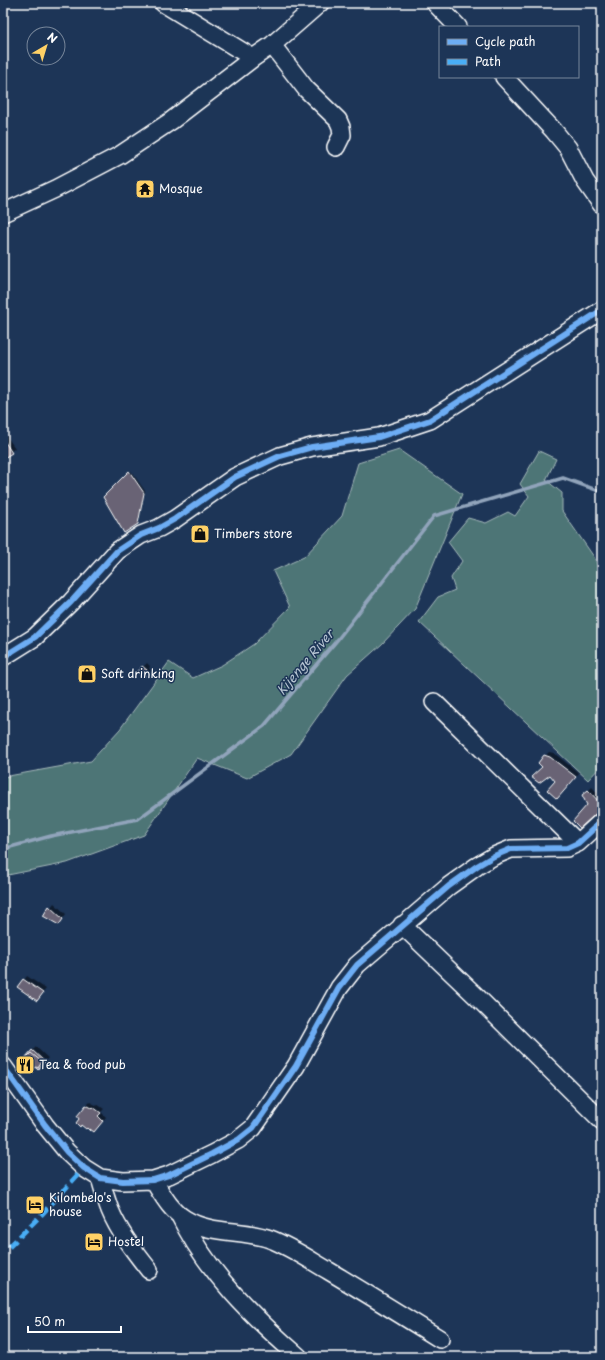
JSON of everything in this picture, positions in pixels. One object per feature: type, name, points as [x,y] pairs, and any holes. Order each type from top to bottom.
[{"type":"street","points":[[163,3],[253,58]]},
{"type":"street","points":[[3,214],[120,155],[172,121],[272,45],[320,3]]},
{"type":"street","points":[[436,3],[457,26]]},
{"type":"street","points":[[272,45],[310,93],[338,120],[342,135],[336,147]]},
{"type":"street","points":[[505,78],[554,130],[568,148],[585,181],[602,205]]},
{"type":"street","points":[[3,657],[35,637],[71,602],[117,551],[141,536],[175,519],[235,477],[280,456],[312,447],[379,437],[430,420],[602,310]]},
{"type":"street","points":[[434,702],[578,843]]},
{"type":"street","points":[[3,1066],[45,1125],[67,1152],[84,1168],[100,1178],[123,1181],[153,1180],[169,1175],[238,1140],[254,1128],[296,1066],[339,988],[357,965],[449,886],[494,856],[511,849],[567,848],[578,843],[602,821]]},
{"type":"street","points":[[402,925],[602,1121]]},
{"type":"street","points":[[100,1178],[110,1211],[149,1270]]},
{"type":"street","points":[[153,1180],[172,1210],[180,1216],[195,1224],[225,1232],[270,1239],[318,1264],[440,1339]]},
{"type":"street","points":[[180,1216],[197,1247],[231,1291],[264,1326],[299,1357]]},
{"type":"green space","points":[[399,450],[462,494],[415,609],[382,644],[347,675],[291,754],[247,778],[197,758],[144,835],[67,863],[3,876],[3,777],[91,761],[120,729],[169,662],[193,678],[222,665],[254,644],[290,607],[273,571],[304,557],[342,516],[358,463]]},
{"type":"green space","points":[[539,451],[556,459],[546,480],[562,493],[562,511],[594,557],[602,575],[602,765],[588,780],[419,622],[438,597],[455,590],[451,578],[462,561],[448,542],[468,518],[486,523],[508,512],[515,516],[529,496],[520,484]]},
{"type":"building","points":[[3,439],[12,453],[4,458],[3,456]]},
{"type":"building","points":[[129,471],[144,493],[138,524],[124,533],[103,497]]},
{"type":"building","points":[[142,666],[147,670],[146,673],[148,674],[146,676],[144,675],[143,677],[136,672],[138,670],[139,671]]},
{"type":"building","points":[[544,755],[550,757],[576,777],[557,799],[547,790],[555,781],[550,775],[539,783],[531,777],[542,767],[538,763]]},
{"type":"building","points":[[588,790],[602,805],[602,808],[580,828],[573,821],[587,805],[582,795]]},
{"type":"building","points":[[49,906],[63,919],[59,925],[43,916]]},
{"type":"building","points":[[23,979],[43,993],[37,1001],[17,987]]},
{"type":"building","points":[[32,1050],[45,1062],[38,1070],[25,1058]]},
{"type":"building","points":[[31,1053],[42,1062],[38,1068],[36,1067],[33,1070],[23,1061]]},
{"type":"building","points":[[86,1105],[92,1108],[93,1107],[101,1113],[98,1116],[103,1121],[94,1132],[81,1125],[80,1127],[76,1123],[79,1119],[77,1116]]},
{"type":"waterway","name":"Kijenge River","points":[[3,849],[51,836],[138,819],[264,726],[338,639],[434,516],[563,478],[602,492]]},
{"type":"marked path","points":[[9,1247],[42,1214],[84,1168]]},
{"type":"cycle path","points":[[3,657],[35,637],[71,602],[117,551],[141,535],[159,528],[175,519],[235,477],[280,456],[312,447],[379,437],[430,420],[602,310]]},
{"type":"cycle path","points":[[3,1066],[45,1125],[67,1152],[84,1168],[100,1178],[123,1181],[153,1180],[169,1175],[238,1140],[253,1128],[296,1066],[339,988],[357,965],[449,886],[477,866],[494,856],[511,849],[567,848],[578,843],[602,821]]},
{"type":"place","name":"Mosque","points":[[145,189]]},
{"type":"place","name":"Timbers store","points":[[200,534]]},
{"type":"place","name":"Soft drinking","points":[[87,674]]},
{"type":"place","name":"Tea & food pub","points":[[25,1065]]},
{"type":"place","name":"Kilombelo's house","points":[[35,1205]]},
{"type":"place","name":"Hostel","points":[[94,1242]]}]
